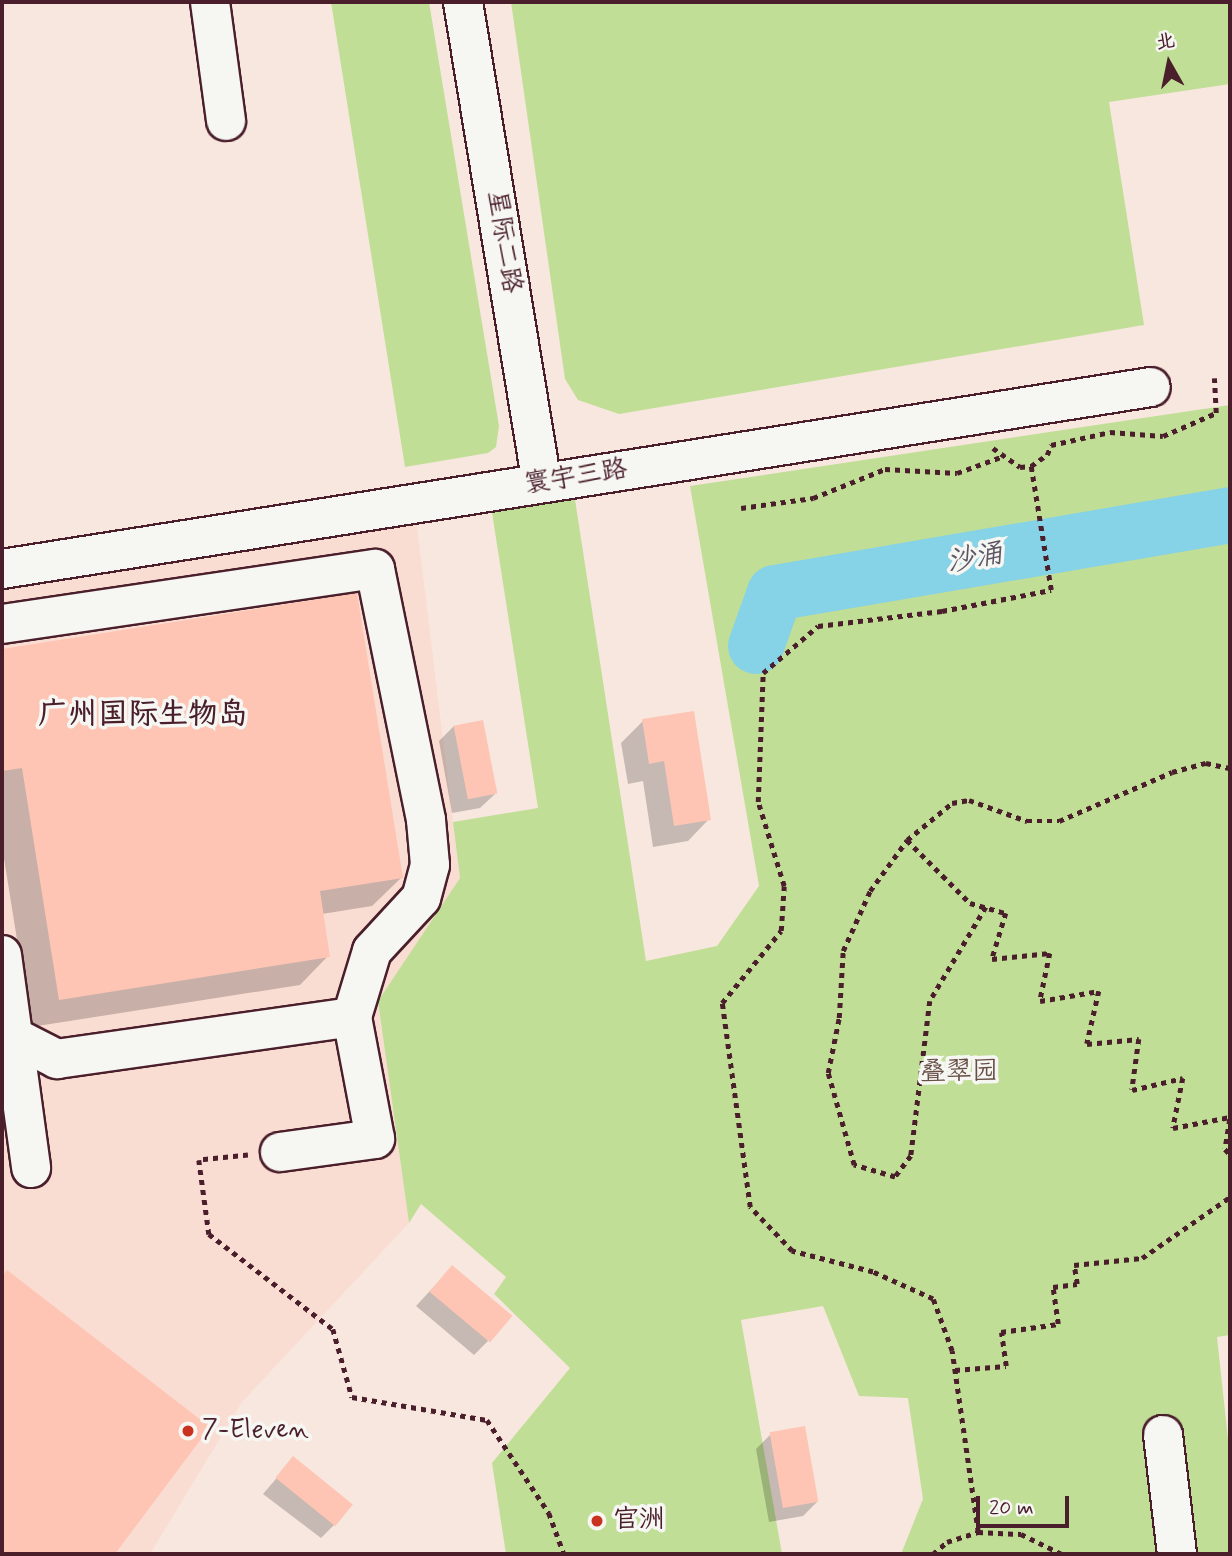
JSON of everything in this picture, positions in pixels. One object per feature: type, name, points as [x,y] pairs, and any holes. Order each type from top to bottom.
[{"type":"street","points":[[210,2],[226,121]]},
{"type":"street","name":"星际二路","points":[[463,2],[542,483]]},
{"type":"street","name":"寰宇三路","points":[[2,569],[1151,387]]},
{"type":"street","points":[[54,561],[62,615]]},
{"type":"street","points":[[2,624],[375,569],[426,820],[430,865],[421,898],[372,951],[352,1017],[375,1139],[280,1152]]},
{"type":"street","points":[[2,955],[7,1033],[31,1168]]},
{"type":"street","points":[[7,1033],[57,1059],[352,1017]]},
{"type":"street","points":[[1163,1435],[1177,1554]]},
{"type":"path","points":[[1051,445],[1110,432],[1163,436],[1216,413],[1214,378]]},
{"type":"path","points":[[741,508],[813,498],[885,470],[957,473],[1001,457]]},
{"type":"path","points":[[978,1532],[955,1370],[933,1299],[873,1272],[792,1251],[750,1207],[722,1003],[780,931],[784,886],[758,802],[763,673],[818,626],[942,611],[1051,590],[1031,466]]},
{"type":"path","points":[[986,907],[930,1001],[911,1156],[895,1177],[854,1165],[828,1073],[839,1018],[843,951],[870,891],[907,840],[951,803],[969,800],[1027,821],[1059,821],[1172,772],[1206,763],[1230,768]]},
{"type":"path","points":[[907,840],[970,903],[1006,913],[992,959],[1050,953],[1040,1001],[1099,991],[1087,1044],[1139,1039],[1132,1090],[1183,1078],[1173,1128],[1230,1118],[1225,1149],[1230,1154]]},
{"type":"path","points":[[280,1152],[200,1160],[209,1234],[333,1329],[352,1396],[487,1420],[549,1513],[564,1554]]},
{"type":"path","points":[[955,1370],[1006,1366],[1001,1332],[1058,1324],[1053,1287],[1077,1284],[1074,1265],[1142,1258],[1230,1197]]},
{"type":"path","points":[[933,1554],[947,1542],[978,1532],[1021,1534],[1062,1554]]},
{"type":"shaded area","points":[[416,518],[460,878],[378,1001],[409,1223],[242,1402],[150,1554],[2,1554],[2,586]]},
{"type":"green space","points":[[331,2],[429,2],[499,426],[496,447],[488,453],[405,467]]},
{"type":"green space","points":[[511,2],[1230,2],[1230,84],[1109,102],[1144,325],[619,414],[578,400],[565,379]]},
{"type":"green space","name":"叠翠园","points":[[1230,405],[1230,1335],[1217,1337],[1230,1458],[1230,1554],[901,1554],[923,1499],[908,1398],[859,1396],[823,1306],[741,1320],[782,1554],[506,1554],[492,1463],[570,1368],[494,1294],[506,1277],[421,1204],[409,1223],[378,1001],[460,878],[453,822],[538,808],[491,506],[574,493],[646,961],[717,946],[759,886],[690,486]]},
{"type":"building","points":[[357,593],[403,878],[320,891],[330,957],[59,1000],[22,768],[2,771],[2,649]]},
{"type":"building","points":[[694,711],[711,820],[674,826],[664,761],[649,764],[642,719]]},
{"type":"building","points":[[483,720],[497,794],[468,799],[454,726]]},
{"type":"building","points":[[452,1265],[513,1316],[490,1343],[430,1292]]},
{"type":"building","points":[[7,1270],[210,1427],[115,1554],[2,1554],[2,1276]]},
{"type":"building","points":[[805,1426],[818,1502],[783,1508],[770,1432]]},
{"type":"building","points":[[293,1456],[353,1504],[335,1526],[275,1478]]},
{"type":"waterway","name":"沙涌","points":[[756,646],[775,593],[1230,515]]},
{"type":"place","name":"7-Eleven","points":[[188,1431]]},
{"type":"place","name":"官洲","points":[[597,1521]]},
{"type":"district","name":"广州国际生物岛","points":[[143,715]]}]
